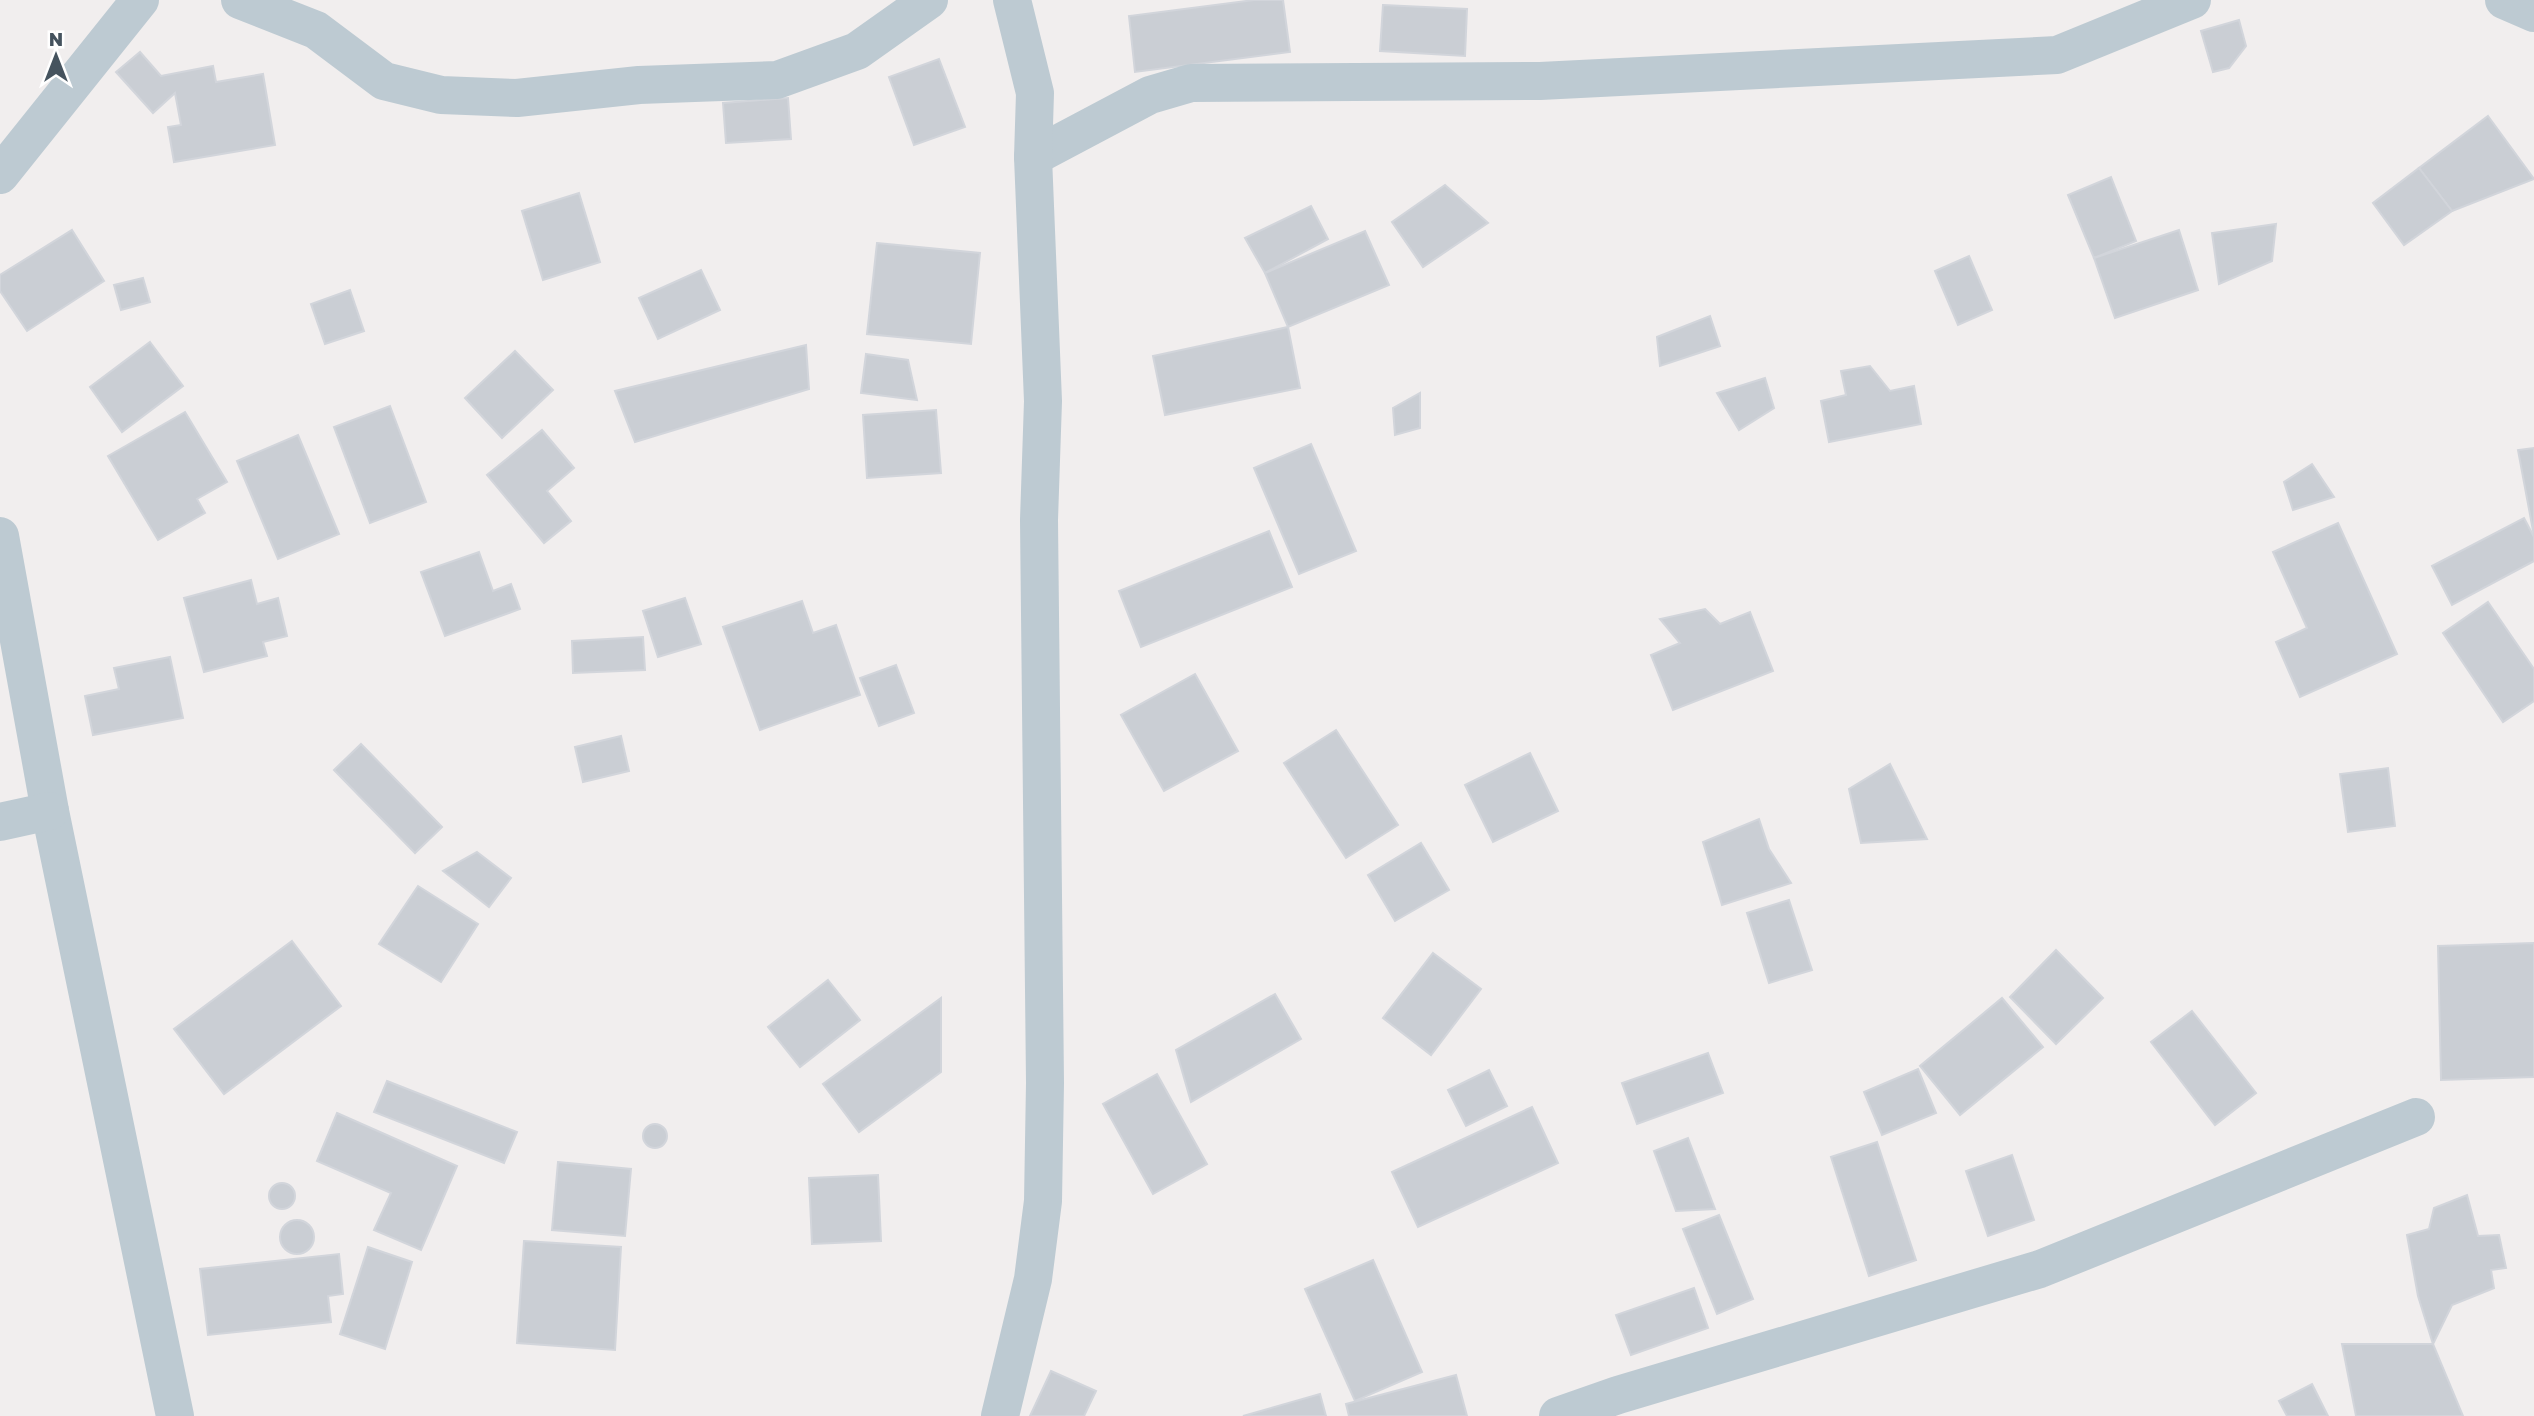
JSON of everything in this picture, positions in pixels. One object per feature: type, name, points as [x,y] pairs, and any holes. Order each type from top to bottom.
[{"type":"street","points":[[0,175],[139,0]]},
{"type":"street","points":[[240,0],[316,30],[384,81],[441,95],[517,98],[639,85],[777,80],[857,51],[929,0]]},
{"type":"street","points":[[1000,1416],[1033,1279],[1043,1201],[1045,854],[1039,520],[1043,401],[1033,157],[1035,93],[1012,0]]},
{"type":"street","points":[[1033,157],[1150,95],[1191,83],[1540,81],[2057,55],[2192,0]]},
{"type":"street","points":[[2504,0],[2534,13]]},
{"type":"street","points":[[0,536],[50,811],[175,1416]]},
{"type":"street","points":[[0,822],[50,811]]},
{"type":"street","points":[[1558,1416],[1618,1395],[2040,1269],[2416,1117]]},
{"type":"building","points":[[1254,0],[1283,0],[1290,52],[1135,72],[1129,16]]},
{"type":"building","points":[[1383,5],[1467,9],[1465,56],[1380,51]]},
{"type":"building","points":[[2239,20],[2246,46],[2229,68],[2213,72],[2201,31]]},
{"type":"building","points":[[140,52],[161,76],[213,66],[216,82],[263,74],[275,145],[174,162],[168,127],[181,125],[175,93],[153,113],[116,72]]},
{"type":"building","points":[[939,59],[965,127],[914,145],[889,77]]},
{"type":"building","points":[[788,98],[791,139],[726,143],[723,103]]},
{"type":"building","points":[[2488,116],[2534,179],[2452,211],[2419,168]]},
{"type":"building","points":[[2419,168],[2452,211],[2404,245],[2373,203]]},
{"type":"building","points":[[2111,177],[2136,241],[2094,258],[2068,195]]},
{"type":"building","points":[[1445,185],[1488,223],[1423,267],[1392,222]]},
{"type":"building","points":[[579,193],[600,262],[543,280],[522,211]]},
{"type":"building","points":[[1311,206],[1328,239],[1265,273],[1245,238]]},
{"type":"building","points":[[2276,224],[2272,261],[2219,284],[2212,233]]},
{"type":"building","points":[[72,230],[104,281],[27,331],[0,291],[0,275]]},
{"type":"building","points":[[2179,230],[2198,290],[2115,318],[2094,258]]},
{"type":"building","points":[[1365,231],[1389,285],[1288,327],[1265,273]]},
{"type":"building","points":[[877,243],[980,253],[971,344],[867,334]]},
{"type":"building","points":[[1969,256],[1992,310],[1958,325],[1935,271]]},
{"type":"building","points":[[701,270],[720,310],[658,339],[639,298]]},
{"type":"building","points":[[143,278],[150,302],[121,310],[114,285]]},
{"type":"building","points":[[350,290],[364,331],[325,344],[311,304]]},
{"type":"building","points":[[1710,316],[1720,346],[1660,366],[1657,337]]},
{"type":"building","points":[[1288,327],[1300,388],[1165,415],[1153,356]]},
{"type":"building","points":[[150,342],[183,386],[122,432],[90,387]]},
{"type":"building","points":[[806,345],[809,389],[635,442],[615,391]]},
{"type":"building","points":[[515,351],[553,390],[502,438],[465,398]]},
{"type":"building","points":[[866,354],[908,360],[917,400],[861,393]]},
{"type":"building","points":[[1870,366],[1890,391],[1914,386],[1921,424],[1829,442],[1821,401],[1846,395],[1841,371]]},
{"type":"building","points":[[1765,378],[1774,408],[1739,430],[1717,393]]},
{"type":"building","points":[[1420,393],[1420,428],[1395,435],[1393,408]]},
{"type":"building","points":[[390,406],[426,502],[370,523],[334,427]]},
{"type":"building","points":[[936,410],[941,473],[867,478],[863,415]]},
{"type":"building","points":[[185,412],[227,482],[197,499],[205,513],[158,540],[108,456]]},
{"type":"building","points":[[542,430],[574,468],[547,491],[571,521],[544,543],[487,475]]},
{"type":"building","points":[[298,435],[339,534],[278,559],[237,461]]},
{"type":"building","points":[[1311,444],[1356,551],[1299,574],[1254,468]]},
{"type":"building","points":[[2534,448],[2534,536],[2518,450]]},
{"type":"building","points":[[2312,464],[2334,497],[2293,510],[2284,482]]},
{"type":"building","points":[[2524,518],[2534,537],[2534,561],[2452,605],[2432,566]]},
{"type":"building","points":[[2338,523],[2397,654],[2300,697],[2276,642],[2307,628],[2273,552]]},
{"type":"building","points":[[1269,531],[1292,587],[1141,647],[1119,591]]},
{"type":"building","points":[[479,552],[493,591],[511,584],[520,609],[445,636],[421,572]]},
{"type":"building","points":[[251,580],[257,604],[278,598],[287,636],[263,642],[267,656],[204,672],[184,598]]},
{"type":"building","points":[[685,598],[701,644],[658,657],[643,611]]},
{"type":"building","points":[[802,601],[813,633],[836,625],[860,695],[760,730],[723,627]]},
{"type":"building","points":[[2488,602],[2534,669],[2534,701],[2503,722],[2443,633]]},
{"type":"building","points":[[1705,609],[1720,624],[1750,612],[1773,671],[1673,710],[1651,655],[1680,643],[1660,619]]},
{"type":"building","points":[[643,637],[645,670],[573,673],[572,641]]},
{"type":"building","points":[[170,657],[183,718],[93,735],[85,696],[119,689],[114,668]]},
{"type":"building","points":[[896,665],[914,713],[879,726],[860,678]]},
{"type":"building","points":[[1195,674],[1238,751],[1164,791],[1121,715]]},
{"type":"building","points":[[1336,730],[1398,825],[1346,858],[1284,763]]},
{"type":"building","points":[[621,736],[629,771],[583,782],[575,747]]},
{"type":"building","points":[[361,744],[442,827],[415,853],[334,770]]},
{"type":"building","points":[[1530,753],[1558,811],[1493,842],[1465,785]]},
{"type":"building","points":[[1890,764],[1927,839],[1861,843],[1849,789]]},
{"type":"building","points":[[2388,768],[2395,826],[2348,832],[2340,774]]},
{"type":"building","points":[[1759,819],[1769,849],[1791,883],[1722,905],[1703,842]]},
{"type":"building","points":[[1421,843],[1449,890],[1395,921],[1368,875]]},
{"type":"building","points":[[477,852],[511,878],[489,907],[443,871]]},
{"type":"building","points":[[418,886],[478,924],[441,982],[379,944]]},
{"type":"building","points":[[1789,900],[1812,970],[1769,983],[1747,913]]},
{"type":"building","points":[[292,941],[341,1006],[224,1094],[174,1029]]},
{"type":"building","points":[[2534,943],[2534,1077],[2441,1080],[2438,946]]},
{"type":"building","points":[[2056,950],[2103,998],[2056,1044],[2010,997]]},
{"type":"building","points":[[1433,953],[1481,989],[1431,1055],[1383,1018]]},
{"type":"building","points":[[828,980],[860,1020],[800,1067],[768,1027]]},
{"type":"building","points":[[1275,994],[1301,1039],[1191,1102],[1176,1050]]},
{"type":"building","points":[[941,998],[941,1072],[859,1132],[823,1084]]},
{"type":"building","points":[[2002,998],[2043,1047],[1960,1115],[1920,1066]]},
{"type":"building","points":[[2192,1011],[2256,1093],[2215,1125],[2151,1042]]},
{"type":"building","points":[[1708,1053],[1723,1093],[1637,1124],[1622,1083]]},
{"type":"building","points":[[1918,1069],[1936,1113],[1882,1135],[1864,1092]]},
{"type":"building","points":[[1489,1070],[1507,1106],[1466,1126],[1448,1090]]},
{"type":"building","points":[[1157,1074],[1207,1164],[1153,1194],[1103,1104]]},
{"type":"building","points":[[387,1081],[517,1132],[504,1163],[374,1112]]},
{"type":"building","points":[[1532,1107],[1558,1163],[1418,1227],[1392,1172]]},
{"type":"building","points":[[337,1113],[457,1166],[421,1250],[374,1230],[391,1193],[317,1161]]},
{"type":"building","points":[[655,1124],[666,1131],[667,1136],[660,1147],[655,1148],[644,1141],[643,1136],[650,1125]]},
{"type":"building","points":[[1688,1138],[1715,1209],[1676,1211],[1654,1151]]},
{"type":"building","points":[[1877,1142],[1916,1260],[1869,1276],[1831,1157]]},
{"type":"building","points":[[2012,1155],[2034,1220],[1988,1236],[1966,1171]]},
{"type":"building","points":[[558,1162],[631,1169],[625,1236],[552,1230]]},
{"type":"building","points":[[878,1175],[881,1241],[812,1244],[809,1178]]},
{"type":"building","points":[[282,1183],[291,1187],[295,1196],[291,1205],[282,1209],[273,1205],[269,1196],[273,1187]]},
{"type":"building","points":[[2467,1195],[2478,1236],[2499,1235],[2506,1268],[2491,1270],[2494,1288],[2452,1305],[2433,1344],[2418,1296],[2407,1235],[2429,1229],[2434,1208]]},
{"type":"building","points":[[1719,1215],[1753,1299],[1717,1314],[1683,1229]]},
{"type":"building","points":[[297,1220],[309,1225],[314,1237],[309,1249],[297,1254],[285,1249],[280,1237],[285,1225]]},
{"type":"building","points":[[524,1241],[621,1247],[615,1350],[517,1343]]},
{"type":"building","points":[[368,1247],[412,1262],[385,1349],[340,1334]]},
{"type":"building","points":[[339,1254],[343,1294],[328,1296],[331,1322],[208,1335],[200,1269]]},
{"type":"building","points":[[1373,1260],[1422,1372],[1355,1401],[1305,1289]]},
{"type":"building","points":[[1694,1288],[1708,1328],[1631,1355],[1616,1315]]},
{"type":"building","points":[[2342,1344],[2433,1344],[2463,1416],[2356,1416]]},
{"type":"building","points":[[1051,1371],[1096,1391],[1084,1416],[1030,1416]]},
{"type":"building","points":[[1456,1375],[1467,1416],[1349,1416],[1346,1404]]},
{"type":"building","points":[[2312,1384],[2328,1416],[2287,1416],[2279,1401]]},
{"type":"building","points":[[1320,1394],[1326,1416],[1243,1416]]}]
